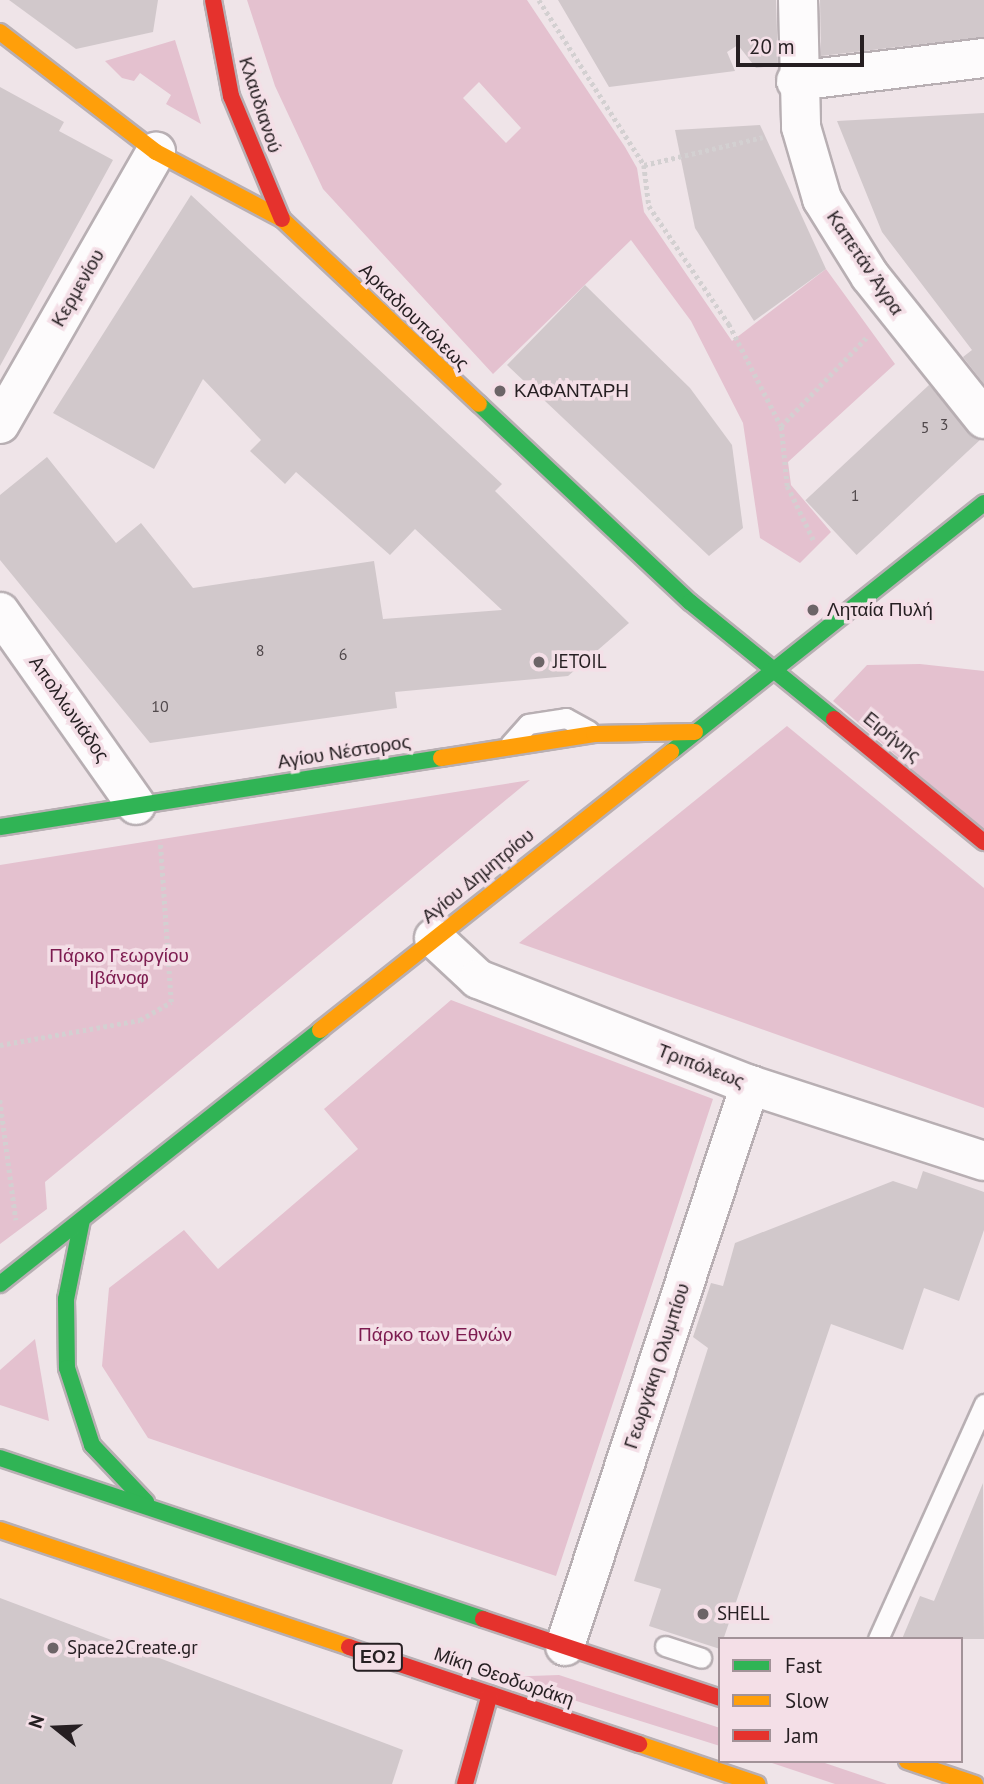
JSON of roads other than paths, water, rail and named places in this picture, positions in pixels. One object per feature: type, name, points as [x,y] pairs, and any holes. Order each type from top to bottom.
[{"type":"main road","name":"Κλαυδιανού","points":[[213,0],[234,107],[282,219]]},
{"type":"main road","name":"Αρκαδιουπόλεως","points":[[0,33],[156,152],[282,219],[579,504],[772,668]]},
{"type":"main road","name":"Αγίου Δημητρίου","points":[[0,1284],[772,668],[984,503]]},
{"type":"main road","name":"Ειρήνης","points":[[772,668],[984,842]]},
{"type":"main road","points":[[594,734],[695,732]]},
{"type":"main road","name":"Αγίου Νέστορος","points":[[0,827],[507,747]]},
{"type":"main road","points":[[82,1220],[65,1321],[74,1399],[97,1452],[156,1510]]},
{"type":"main road","points":[[0,1458],[718,1697]]},
{"type":"main road","name":"Μίκη Θεοδωράκη","points":[[0,1530],[757,1784]]},
{"type":"main road","points":[[465,1784],[490,1694]]},
{"type":"main road","points":[[913,1763],[975,1784]]},
{"type":"street","name":"Καπετάν Άγρα","points":[[798,0],[796,81],[802,127],[822,199],[898,313],[984,419]]},
{"type":"street","points":[[796,81],[984,58]]},
{"type":"street","name":"Κερμενίου","points":[[0,424],[156,152]]},
{"type":"street","name":"Απολλωνιάδος","points":[[0,612],[147,804]]},
{"type":"street","name":"Τριπόλεως","points":[[434,938],[478,979],[750,1085],[984,1161]]},
{"type":"street","name":"Γεωργάκη Ολυμπίου","points":[[565,1646],[750,1085]]},
{"type":"lane","points":[[507,747],[527,724],[566,718],[594,734]]},
{"type":"lane","points":[[879,1637],[984,1404]]},
{"type":"lane","points":[[665,1646],[701,1658]]},
{"type":"place","name":"ΚΑΦΑΝΤΑΡΗ","points":[[500,391]]},
{"type":"place","name":"Ληταία Πυλή","points":[[813,610]]},
{"type":"place","name":"JETOIL","points":[[539,662]]},
{"type":"place","name":"SHELL","points":[[703,1614]]},
{"type":"place","name":"Space2Create.gr","points":[[53,1648]]},
{"type":"park label","name":"Πάρκο Γεωργίου Ιβάνοφ","points":[[119,967]]},
{"type":"park label","name":"Πάρκο των Εθνών","points":[[435,1335]]}]
